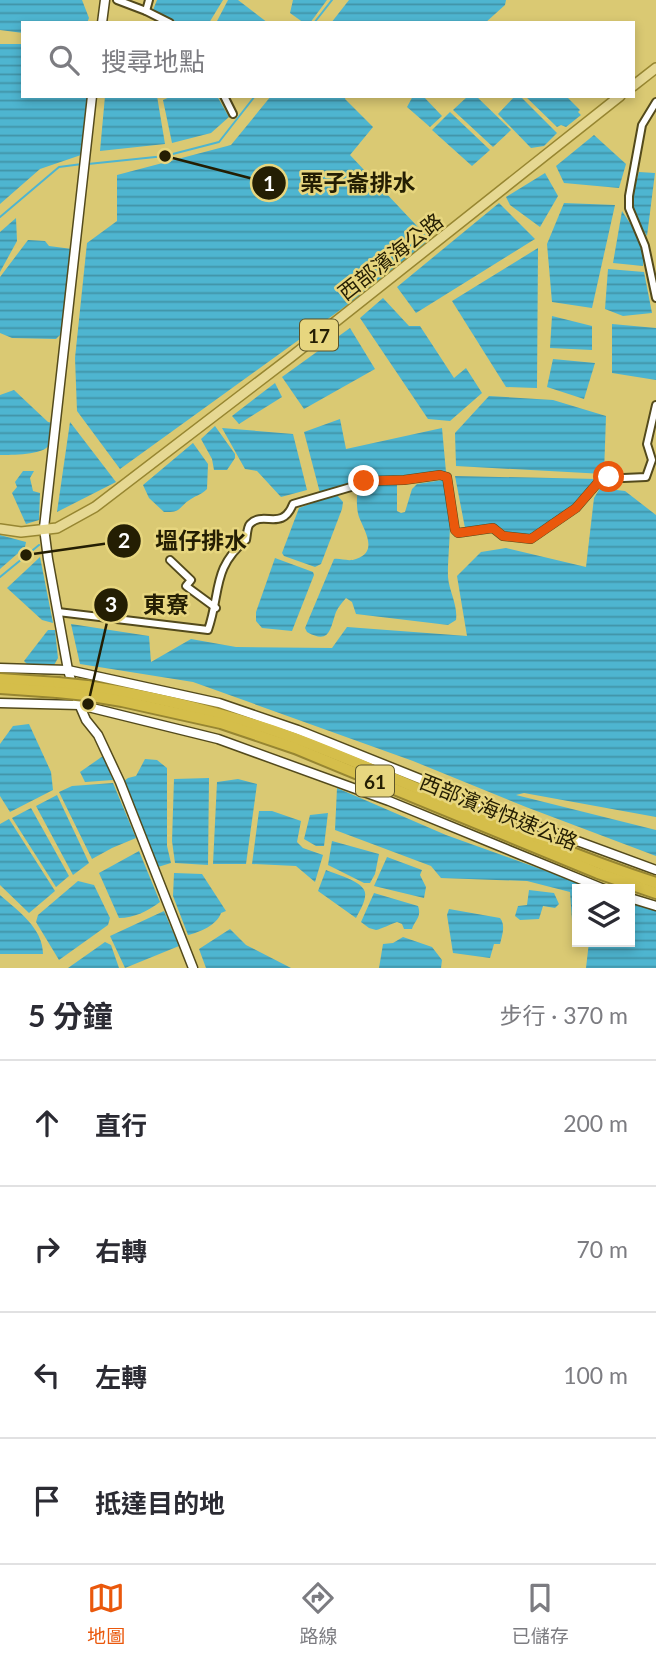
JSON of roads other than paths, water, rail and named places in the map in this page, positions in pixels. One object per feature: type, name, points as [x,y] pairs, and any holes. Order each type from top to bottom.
[{"type":"highway","name":"61","points":[[0,679],[57,687],[84,696]]},
{"type":"highway","name":"61","points":[[0,688],[57,687]]},
{"type":"highway","name":"西部濱海快速公路","points":[[84,696],[124,692],[223,715],[297,739],[600,865],[656,883]]},
{"type":"highway","name":"西部濱海快速公路","points":[[84,696],[122,701],[221,723],[295,748],[598,873],[656,892]]},
{"type":"main road","points":[[635,84],[656,68]]},
{"type":"main road","name":"西部濱海公路","points":[[0,529],[21,532],[57,528],[95,508],[291,357],[617,98]]},
{"type":"street","points":[[102,21],[105,0]]},
{"type":"street","points":[[117,0],[146,10],[166,21]]},
{"type":"street","points":[[146,10],[149,0]]},
{"type":"street","points":[[92,98],[44,528],[68,670],[84,696],[86,720],[98,734],[116,773],[193,968]]},
{"type":"street","points":[[225,98],[233,114]]},
{"type":"street","points":[[656,102],[642,125],[629,208],[645,246],[656,298]]},
{"type":"street","points":[[58,612],[208,630],[216,608],[222,567],[232,552],[246,540],[248,526],[287,517],[293,504],[364,481],[404,480],[440,475],[447,477],[455,530],[458,533],[493,528],[503,536],[531,539],[576,508],[601,479],[646,477],[652,460],[647,444],[656,405]]},
{"type":"street","points":[[170,560],[191,580],[186,586],[216,608]]},
{"type":"street","points":[[0,668],[68,670],[233,707],[656,870]]},
{"type":"street","points":[[0,702],[84,696],[292,764],[592,884]]},
{"type":"street","points":[[635,900],[656,906]]},
{"type":"water","points":[[0,0],[82,0],[89,18],[88,21],[21,21],[21,33],[0,30]]},
{"type":"water","points":[[157,0],[223,0],[210,21],[175,21],[153,10]]},
{"type":"water","points":[[228,0],[238,0],[265,21],[217,21]]},
{"type":"water","points":[[293,0],[327,0],[311,21],[301,21],[290,13]]},
{"type":"water","points":[[349,0],[506,0],[505,5],[487,21],[333,21]]},
{"type":"water","points":[[0,44],[21,44],[21,98],[88,98],[81,155],[40,169],[0,204]]},
{"type":"water","points":[[105,98],[157,98],[165,144],[100,151]]},
{"type":"water","points":[[218,98],[229,117],[211,133],[172,143],[163,100]]},
{"type":"water","points":[[269,98],[345,98],[373,127],[350,155],[433,243],[120,469],[77,411],[75,358],[87,243],[117,221],[117,175],[231,145]]},
{"type":"water","points":[[412,98],[425,98],[442,116],[430,127],[407,107]]},
{"type":"water","points":[[466,98],[478,98],[511,130],[493,147],[453,110]]},
{"type":"water","points":[[513,98],[522,98],[557,133],[544,146],[531,148],[498,114]]},
{"type":"water","points":[[527,98],[568,98],[580,110],[578,112],[581,115],[566,127],[557,127]]},
{"type":"water","points":[[450,112],[490,150],[472,166],[432,130]]},
{"type":"water","points":[[594,135],[626,164],[619,188],[564,183],[556,166]]},
{"type":"water","points":[[639,172],[655,173],[647,236],[629,208]]},
{"type":"water","points":[[545,173],[558,196],[540,227],[510,205],[506,197]]},
{"type":"water","points":[[499,203],[535,239],[416,313],[397,287]]},
{"type":"water","points":[[564,203],[615,205],[592,308],[552,302],[547,244]]},
{"type":"water","points":[[622,211],[645,246],[643,266],[613,263]]},
{"type":"water","points":[[16,218],[17,241],[0,272],[0,232]]},
{"type":"water","points":[[28,240],[45,241],[49,246],[72,249],[64,331],[56,339],[12,338],[0,333],[0,277]]},
{"type":"water","points":[[538,248],[537,388],[506,387],[452,301]]},
{"type":"water","points":[[608,269],[644,272],[652,313],[623,316],[605,309]]},
{"type":"water","points":[[383,298],[409,326],[420,326],[454,378],[466,368],[482,393],[450,421],[428,419],[360,318]]},
{"type":"water","points":[[552,316],[592,326],[592,350],[550,348]]},
{"type":"water","points":[[612,324],[656,328],[656,380],[612,373]]},
{"type":"water","points":[[350,328],[375,369],[304,409],[282,377]]},
{"type":"water","points":[[553,359],[595,363],[584,399],[547,387]]},
{"type":"water","points":[[275,383],[282,397],[239,424],[232,416]]},
{"type":"water","points":[[14,390],[48,422],[53,423],[49,445],[41,451],[0,455],[0,395]]},
{"type":"water","points":[[489,396],[553,400],[606,416],[604,474],[456,466],[455,433]]},
{"type":"water","points":[[340,419],[346,449],[442,428],[446,472],[367,478],[352,476],[350,483],[320,493],[304,432]]},
{"type":"water","points":[[70,422],[116,482],[57,512]]},
{"type":"water","points":[[215,426],[235,454],[227,470],[214,470],[212,459],[201,439]]},
{"type":"water","points":[[222,428],[293,434],[307,490],[281,497],[257,471],[245,469]]},
{"type":"water","points":[[193,443],[208,464],[207,489],[177,510],[164,512],[149,498],[143,485]]},
{"type":"water","points":[[23,471],[34,471],[30,478],[33,491],[40,493],[39,520],[26,524],[12,493],[17,487],[15,482]]},
{"type":"water","points":[[455,476],[597,479],[559,518],[535,532],[523,535],[509,533],[497,525],[465,528]]},
{"type":"water","points":[[443,480],[449,499],[448,577],[456,620],[448,625],[356,614],[352,602],[346,598],[325,636],[315,636],[307,632],[305,628],[334,559],[353,560],[367,551],[368,540],[357,509],[360,485],[397,484],[397,511],[401,513],[405,512],[412,489],[417,484]]},
{"type":"water","points":[[600,488],[625,491],[656,515],[656,817],[524,793],[516,795],[656,830],[656,856],[413,761],[193,682],[80,664],[71,624],[149,636],[151,662],[191,639],[236,647],[332,648],[347,627],[467,636],[457,576],[481,552],[506,548],[586,567],[594,498]]},
{"type":"water","points":[[336,494],[343,502],[342,509],[321,564],[315,567],[284,556],[282,553],[299,508]]},
{"type":"water","points":[[0,535],[26,542],[25,547],[0,569]]},
{"type":"water","points":[[40,557],[53,623],[42,620],[7,588]]},
{"type":"water","points":[[275,558],[313,572],[314,575],[292,631],[262,628],[256,621],[256,612]]},
{"type":"water","points":[[48,630],[55,630],[58,658],[53,667],[27,664],[24,661]]},
{"type":"water","points":[[29,724],[51,772],[53,790],[10,812],[0,796],[0,744],[13,726]]},
{"type":"water","points":[[103,756],[113,780],[85,782],[80,772]]},
{"type":"water","points":[[145,759],[157,760],[167,768],[167,846],[171,863],[158,867],[124,781],[136,776]]},
{"type":"water","points":[[209,778],[208,865],[175,863],[172,841],[174,779]]},
{"type":"water","points":[[238,779],[257,784],[246,864],[213,864],[217,782]]},
{"type":"water","points":[[113,783],[136,838],[92,859],[59,792],[72,786]]},
{"type":"water","points":[[337,788],[446,835],[582,884],[572,884],[572,921],[570,892],[527,881],[441,878],[431,866],[335,830]]},
{"type":"water","points":[[57,795],[89,863],[73,875],[36,806]]},
{"type":"water","points":[[31,808],[69,876],[56,887],[12,818]]},
{"type":"water","points":[[259,811],[272,811],[301,821],[297,842],[303,848],[323,855],[315,882],[296,866],[252,864]]},
{"type":"water","points":[[328,813],[324,846],[316,846],[304,839],[310,815]]},
{"type":"water","points":[[9,819],[55,891],[29,913],[0,885],[0,824]]},
{"type":"water","points":[[332,841],[379,854],[375,874],[370,883],[364,883],[328,865]]},
{"type":"water","points":[[139,851],[160,902],[141,913],[119,918],[99,873]]},
{"type":"water","points":[[387,857],[422,870],[420,875],[426,887],[424,898],[374,886]]},
{"type":"water","points":[[326,870],[362,887],[365,897],[356,918],[318,891]]},
{"type":"water","points":[[174,873],[202,874],[226,911],[208,927],[188,935],[173,896]]},
{"type":"water","points":[[78,881],[94,885],[110,918],[108,925],[59,960],[36,922],[38,915]]},
{"type":"water","points":[[529,890],[554,893],[559,904],[555,908],[543,906],[539,919],[520,920],[515,916],[518,906],[527,905]]},
{"type":"water","points":[[374,893],[418,906],[419,916],[412,929],[404,929],[402,924],[397,922],[376,930],[361,922]]},
{"type":"water","points":[[0,895],[34,928],[39,936],[43,954],[0,954]]},
{"type":"water","points":[[635,904],[656,911],[656,968],[586,968],[588,947],[635,947]]},
{"type":"water","points":[[449,909],[500,918],[502,938],[500,944],[494,944],[490,958],[453,953],[447,915]]},
{"type":"water","points":[[164,911],[179,946],[125,968],[110,936]]},
{"type":"water","points":[[230,929],[246,945],[291,968],[206,968],[199,949]]},
{"type":"water","points":[[403,937],[432,947],[442,960],[441,968],[379,968],[383,944],[393,943]]},
{"type":"water","points":[[105,942],[111,945],[119,968],[68,968]]},
{"type":"waterway","points":[[316,21],[332,0]]},
{"type":"waterway","points":[[88,164],[165,156],[219,142],[253,98]]},
{"type":"waterway","points":[[0,217],[59,167],[82,164]]},
{"type":"waterway","points":[[0,577],[39,545]]},
{"type":"place","name":"栗子崙排水","points":[[165,156]]},
{"type":"place","name":"塭仔排水","points":[[26,555]]},
{"type":"place","name":"東寮","points":[[88,704]]}]
